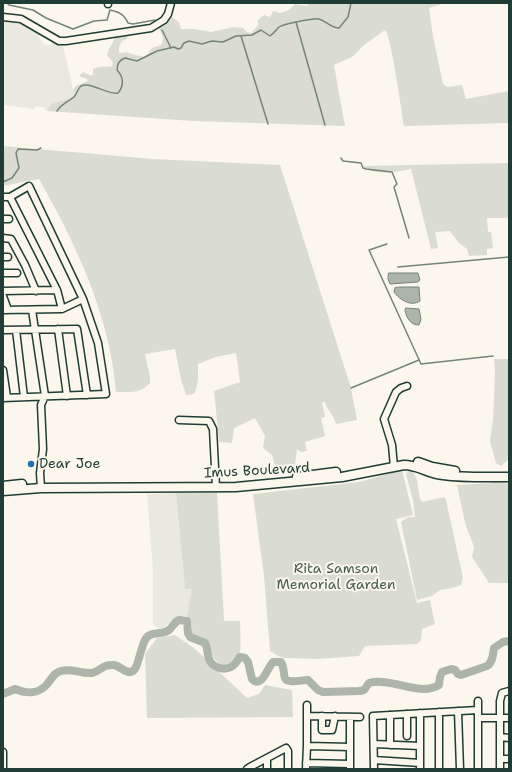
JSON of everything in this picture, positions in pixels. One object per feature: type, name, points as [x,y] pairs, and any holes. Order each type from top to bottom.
[{"type":"main road","name":"Imus Boulevard","points":[[3,486],[216,484],[342,474],[410,460],[432,467],[456,471],[509,473]]},
{"type":"main road","name":"Imus Boulevard","points":[[394,464],[410,465],[443,476],[509,477]]},
{"type":"main road","name":"Imus Boulevard","points":[[3,491],[41,486]]},
{"type":"street","points":[[3,16],[21,19],[59,41],[66,41],[151,28],[164,20],[168,14],[171,3]]},
{"type":"street","points":[[3,197],[10,197],[29,186],[83,299],[98,343],[106,394],[5,397],[3,370]]},
{"type":"street","points":[[10,197],[57,290],[62,309]]},
{"type":"street","points":[[3,238],[11,240],[25,265],[36,291]]},
{"type":"street","points":[[3,273],[17,273]]},
{"type":"street","points":[[3,292],[57,290]]},
{"type":"street","points":[[3,296],[6,310],[62,309],[83,299]]},
{"type":"street","points":[[32,310],[45,396],[41,405],[43,449],[40,473],[41,486]]},
{"type":"street","points":[[3,330],[78,329],[87,395]]},
{"type":"street","points":[[16,330],[24,397]]},
{"type":"street","points":[[58,330],[67,396]]},
{"type":"street","points":[[394,464],[392,446],[384,419],[396,392],[407,386]]},
{"type":"street","points":[[179,420],[209,421],[213,429],[216,484]]},
{"type":"street","points":[[500,769],[500,701],[502,693],[509,691]]},
{"type":"street","points":[[478,701],[478,769]]},
{"type":"street","points":[[307,705],[306,766],[350,767],[350,717]]},
{"type":"street","points":[[374,769],[373,716],[478,710]]},
{"type":"street","points":[[458,711],[460,769]]},
{"type":"street","points":[[439,712],[439,769]]},
{"type":"street","points":[[374,760],[420,766],[420,713]]},
{"type":"street","points":[[407,714],[407,733],[420,730]]},
{"type":"street","points":[[390,715],[390,745]]},
{"type":"street","points":[[307,716],[360,716]]},
{"type":"street","points":[[322,716],[322,730],[332,730],[335,716]]},
{"type":"street","points":[[478,718],[509,718]]},
{"type":"street","points":[[500,737],[509,738]]},
{"type":"street","points":[[374,744],[420,746]]},
{"type":"street","points":[[307,746],[350,747]]},
{"type":"street","points":[[248,769],[286,748],[288,751],[288,769]]},
{"type":"street","points":[[3,752],[4,769]]},
{"type":"street","points":[[267,758],[267,769]]},
{"type":"street","points":[[500,758],[509,760]]},
{"type":"shaded area","points":[[3,22],[20,22],[40,34],[38,36],[45,45],[49,45],[54,42],[63,45],[74,94],[68,99],[51,104],[47,111],[44,107],[36,106],[34,109],[3,105]]},
{"type":"shaded area","points":[[389,273],[418,273],[420,280],[418,282],[390,284],[388,279]]},
{"type":"shaded area","points":[[419,287],[420,301],[417,303],[409,303],[399,298],[394,292],[395,288]]},
{"type":"shaded area","points":[[406,308],[419,309],[421,319],[419,325],[410,321],[405,311]]},
{"type":"shaded area","points":[[176,493],[185,588],[192,589],[192,594],[187,616],[176,617],[163,628],[159,628],[153,625],[153,571],[147,494]]},
{"type":"green space","points":[[308,3],[445,3],[429,8],[443,84],[447,87],[462,85],[466,99],[509,91],[509,123],[404,126],[393,59],[385,30],[364,45],[352,57],[334,65],[345,126],[193,121],[47,111],[51,104],[68,99],[74,94],[73,90],[76,86],[88,81],[87,79],[79,76],[83,72],[92,76],[93,69],[112,66],[113,62],[107,55],[116,35],[128,34],[127,39],[122,41],[119,47],[119,53],[126,52],[145,57],[152,48],[161,45],[163,40],[157,27],[169,15],[179,22],[181,29],[194,29],[211,32],[234,27],[243,28],[247,32],[251,33],[258,25],[258,20],[264,15],[270,17],[273,11],[280,13],[289,10],[295,4],[307,6]]},
{"type":"green space","points":[[3,146],[153,159],[280,165],[351,388],[357,420],[336,424],[325,402],[322,402],[325,417],[321,418],[325,436],[305,442],[307,451],[301,452],[297,449],[294,472],[277,473],[272,455],[263,448],[265,436],[255,418],[234,428],[232,443],[219,441],[214,391],[240,382],[236,353],[216,357],[198,364],[196,391],[194,394],[186,395],[175,349],[145,354],[150,383],[139,391],[116,392],[107,336],[99,308],[78,255],[39,179],[3,186]]},
{"type":"green space","points":[[509,163],[509,218],[487,218],[488,232],[491,232],[493,248],[487,249],[487,255],[469,256],[467,249],[458,242],[450,231],[435,232],[438,248],[431,249],[411,169],[393,172],[379,172],[367,169],[363,166]]},
{"type":"green space","points":[[494,359],[509,359],[509,459],[501,466],[496,463],[490,441],[493,420],[495,373]]},
{"type":"green space","name":"Rita Samson Memorial Garden","points":[[402,470],[413,515],[396,519],[417,603],[430,600],[435,624],[422,629],[421,640],[417,644],[365,646],[359,656],[317,659],[284,658],[270,651],[264,576],[253,494],[359,482]]},
{"type":"green space","points":[[408,470],[412,470],[417,480],[420,499],[422,502],[444,497],[446,500],[463,578],[461,585],[440,590],[432,596],[417,600],[401,522],[408,517],[415,517],[413,500],[406,474]]},
{"type":"green space","points":[[495,480],[509,484],[509,583],[489,583],[472,557],[474,547],[465,523],[457,485],[492,483]]},
{"type":"green space","points":[[217,492],[224,621],[240,621],[240,652],[236,660],[230,666],[218,663],[209,648],[209,643],[202,639],[193,638],[191,620],[187,616],[192,589],[185,589],[176,493]]},
{"type":"green space","points":[[175,635],[194,648],[247,698],[259,694],[265,685],[292,690],[293,717],[147,718],[145,654],[157,638]]},
{"type":"waterway","points":[[7,3],[9,5],[33,10],[46,18],[73,29],[94,21],[107,20],[110,10],[121,14],[125,17],[128,23],[133,24],[155,20]]},
{"type":"waterway","points":[[57,111],[74,97],[81,86],[89,85],[109,92],[118,93],[121,87],[122,79],[117,70],[117,66],[119,62],[125,58],[137,61],[157,51],[174,47],[178,49],[181,48],[184,43],[189,41],[202,44],[212,41],[223,42],[236,36],[252,35],[261,30],[270,36],[279,27],[311,19],[319,19],[333,27],[339,28],[348,17],[351,3]]},
{"type":"waterway","points":[[296,22],[325,125]]},
{"type":"waterway","points":[[162,30],[171,48]]},
{"type":"waterway","points":[[241,36],[268,124]]},
{"type":"waterway","points":[[3,182],[12,178],[19,168],[16,153],[18,149],[37,150],[41,148]]},
{"type":"waterway","points":[[341,158],[343,161],[361,163],[363,168],[366,169],[392,172],[397,184],[394,187],[409,238]]},
{"type":"waterway","points":[[387,244],[369,250],[421,364],[493,356]]},
{"type":"waterway","points":[[398,267],[509,257]]},
{"type":"waterway","points":[[351,388],[419,360]]},
{"type":"waterway","points":[[3,694],[15,689],[24,692],[37,691],[45,687],[57,673],[65,670],[92,673],[104,667],[114,665],[128,672],[133,671],[147,637],[153,634],[166,632],[179,620],[187,621],[188,633],[190,637],[205,643],[210,662],[218,668],[225,669],[231,667],[240,657],[245,658],[248,662],[252,679],[259,681],[273,662],[281,662],[287,680],[308,680],[318,690],[323,692],[360,691],[364,690],[369,683],[378,682],[387,682],[414,688],[431,688],[439,685],[442,672],[451,669],[455,670],[461,675],[487,666],[492,660],[494,648],[503,642],[509,641]]},
{"type":"place","name":"Dear Joe","points":[[31,464]]}]
